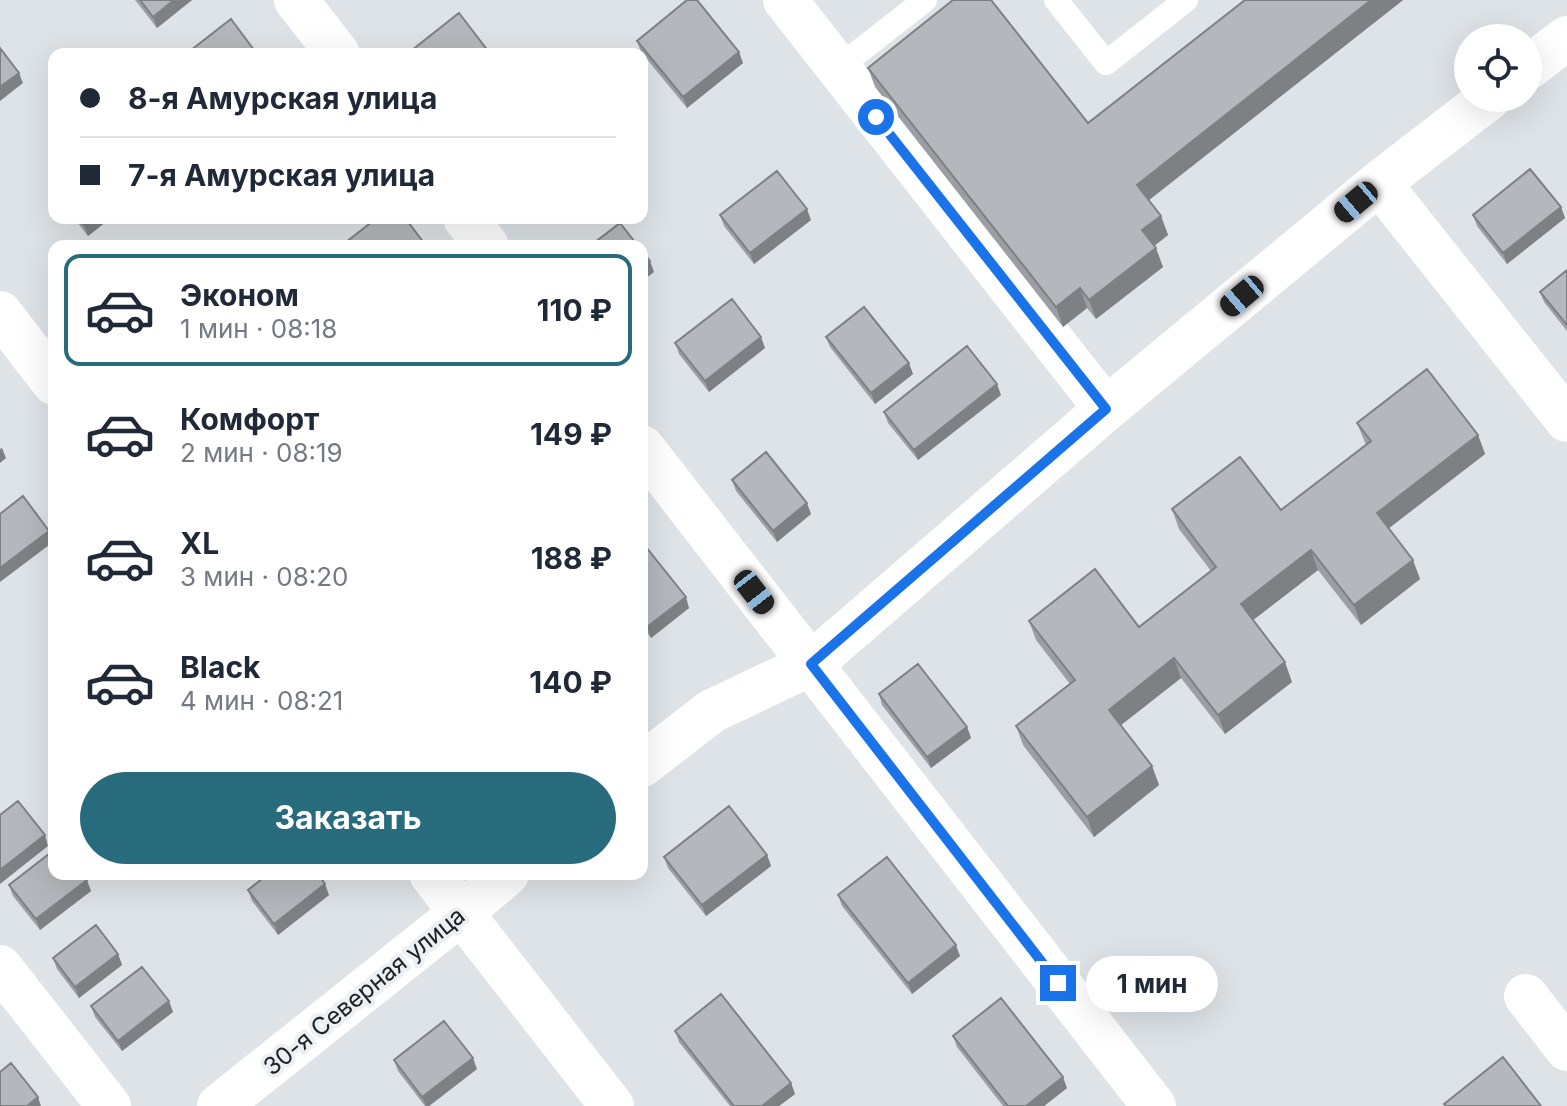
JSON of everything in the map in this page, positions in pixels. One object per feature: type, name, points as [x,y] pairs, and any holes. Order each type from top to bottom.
[{"type":"street","points":[[296,0],[333,48]]},
{"type":"street","points":[[785,0],[1106,409]]},
{"type":"street","points":[[1542,57],[1567,38]]},
{"type":"street","points":[[648,760],[712,711],[811,664],[1106,409],[1379,183],[1471,112]]},
{"type":"street","points":[[1379,183],[1567,420]]},
{"type":"street","points":[[470,224],[482,240]]},
{"type":"street","points":[[0,313],[48,375]]},
{"type":"street","points":[[648,455],[1154,1106]]},
{"type":"street","points":[[436,880],[612,1106]]},
{"type":"street","name":"30-я Северная улица","points":[[219,1106],[500,880]]},
{"type":"street","points":[[0,967],[109,1106]]},
{"type":"street","points":[[1526,996],[1567,1049]]},
{"type":"lane","points":[[838,68],[925,0]]},
{"type":"lane","points":[[1056,0],[1106,63],[1186,0]]},
{"type":"building","points":[[140,0],[174,0],[153,17]]},
{"type":"building","points":[[687,0],[697,0],[739,52],[683,97],[648,54],[648,48],[643,48],[637,41]]},
{"type":"building","points":[[953,0],[991,0],[1088,123],[1245,0],[1371,0],[1137,185],[1161,216],[1142,230],[1156,248],[1089,300],[1080,288],[1056,307],[868,68]]},
{"type":"building","points":[[459,13],[486,48],[415,48]]},
{"type":"building","points":[[231,19],[253,48],[194,48]]},
{"type":"building","points":[[0,48],[19,73],[0,87]]},
{"type":"building","points":[[1530,169],[1561,207],[1503,253],[1473,215]]},
{"type":"building","points":[[777,171],[807,209],[750,253],[720,215]]},
{"type":"building","points":[[369,224],[410,224],[422,240],[349,240]]},
{"type":"building","points":[[621,224],[633,240],[598,240]]},
{"type":"building","points":[[1567,270],[1567,325],[1540,292]]},
{"type":"building","points":[[732,299],[761,337],[705,381],[675,343]]},
{"type":"building","points":[[864,307],[909,363],[871,393],[826,337]]},
{"type":"building","points":[[967,346],[997,384],[914,450],[884,412]]},
{"type":"building","points":[[1427,369],[1478,435],[1377,513],[1413,560],[1354,605],[1311,550],[1241,604],[1285,662],[1218,715],[1174,658],[1109,710],[1152,766],[1087,817],[1016,726],[1075,680],[1029,621],[1095,569],[1139,627],[1216,567],[1172,509],[1240,457],[1281,510],[1371,441],[1357,423]]},
{"type":"building","points":[[766,452],[807,503],[773,531],[732,480]]},
{"type":"building","points":[[23,496],[48,532],[0,568],[0,514]]},
{"type":"building","points":[[648,550],[686,597],[648,626]]},
{"type":"building","points":[[918,664],[967,727],[927,757],[879,694]]},
{"type":"building","points":[[18,801],[45,835],[0,870],[0,815]]},
{"type":"building","points":[[729,806],[767,855],[702,905],[664,857]]},
{"type":"building","points":[[48,855],[48,880],[87,880],[36,919],[9,885]]},
{"type":"building","points":[[887,857],[956,945],[908,983],[838,895]]},
{"type":"building","points":[[260,880],[322,880],[325,884],[274,924],[248,890]]},
{"type":"building","points":[[96,925],[118,954],[75,987],[53,958]]},
{"type":"building","points":[[142,967],[169,1001],[118,1041],[91,1006]]},
{"type":"building","points":[[721,994],[791,1083],[762,1106],[734,1106],[675,1031]]},
{"type":"building","points":[[1001,998],[1063,1077],[1026,1106],[1008,1106],[953,1036]]},
{"type":"building","points":[[444,1021],[473,1058],[422,1097],[394,1060]]},
{"type":"building","points":[[1503,1057],[1541,1106],[1444,1104]]},
{"type":"building","points":[[11,1063],[38,1097],[27,1106],[0,1106],[0,1072]]},
{"type":"route","points":[[876,117],[1106,409],[811,664],[1058,983]]}]
